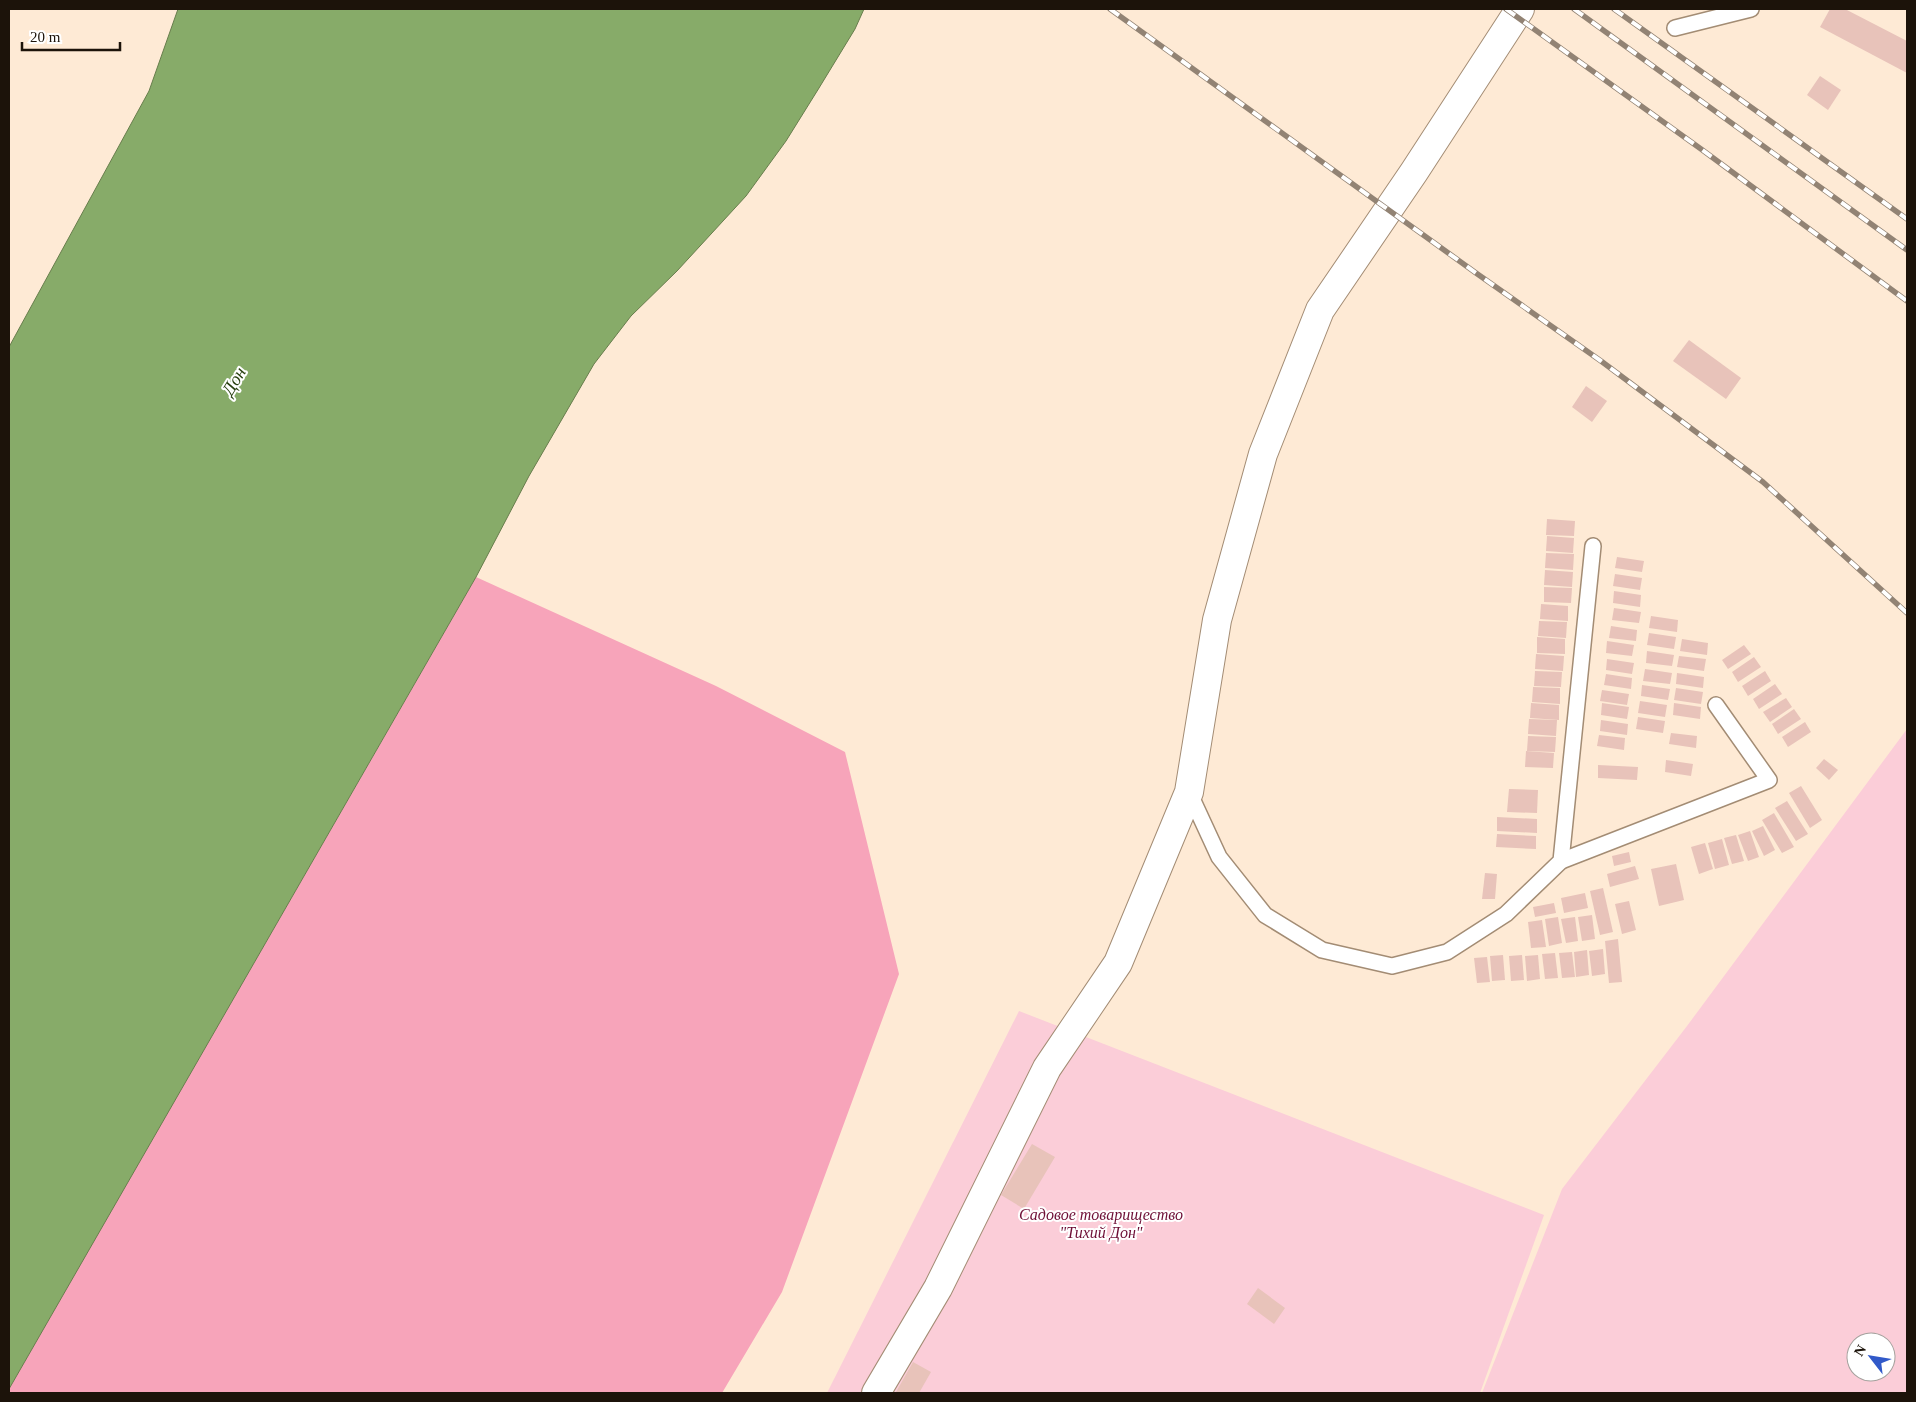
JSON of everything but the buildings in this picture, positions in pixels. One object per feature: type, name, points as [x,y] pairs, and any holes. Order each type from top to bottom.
[{"type":"street","points":[[876,1393],[938,1288],[1047,1068],[1118,963],[1189,792],[1217,620],[1263,454],[1320,310],[1419,164],[1520,9]]},
{"type":"lane","points":[[1675,28],[1751,9]]},
{"type":"lane","points":[[1561,861],[1593,546]]},
{"type":"lane","points":[[1189,792],[1219,857],[1265,915],[1322,950],[1392,966],[1447,952],[1506,914],[1561,861],[1769,780],[1716,705]]},
{"type":"green space","points":[[1907,729],[1907,1393],[1482,1393],[1562,1189],[1687,1026]]},
{"type":"green space","name":"Садовое товарищество \"Тихий Дон\"","points":[[1019,1011],[1544,1215],[1480,1393],[827,1393]]},
{"type":"shaded area","points":[[476,577],[716,686],[845,752],[899,974],[782,1292],[722,1393],[9,1393],[9,1389]]},
{"type":"water","name":"Дон","points":[[178,9],[864,9],[855,29],[786,141],[746,196],[677,271],[631,316],[594,364],[529,476],[476,577],[9,1389],[9,347],[149,91]]},
{"type":"railway","points":[[1110,9],[1601,361],[1763,482],[1907,613]]},
{"type":"railway","points":[[1506,9],[1701,149],[1907,301]]},
{"type":"railway","points":[[1574,9],[1907,250]]},
{"type":"railway","points":[[1614,9],[1907,219]]}]
